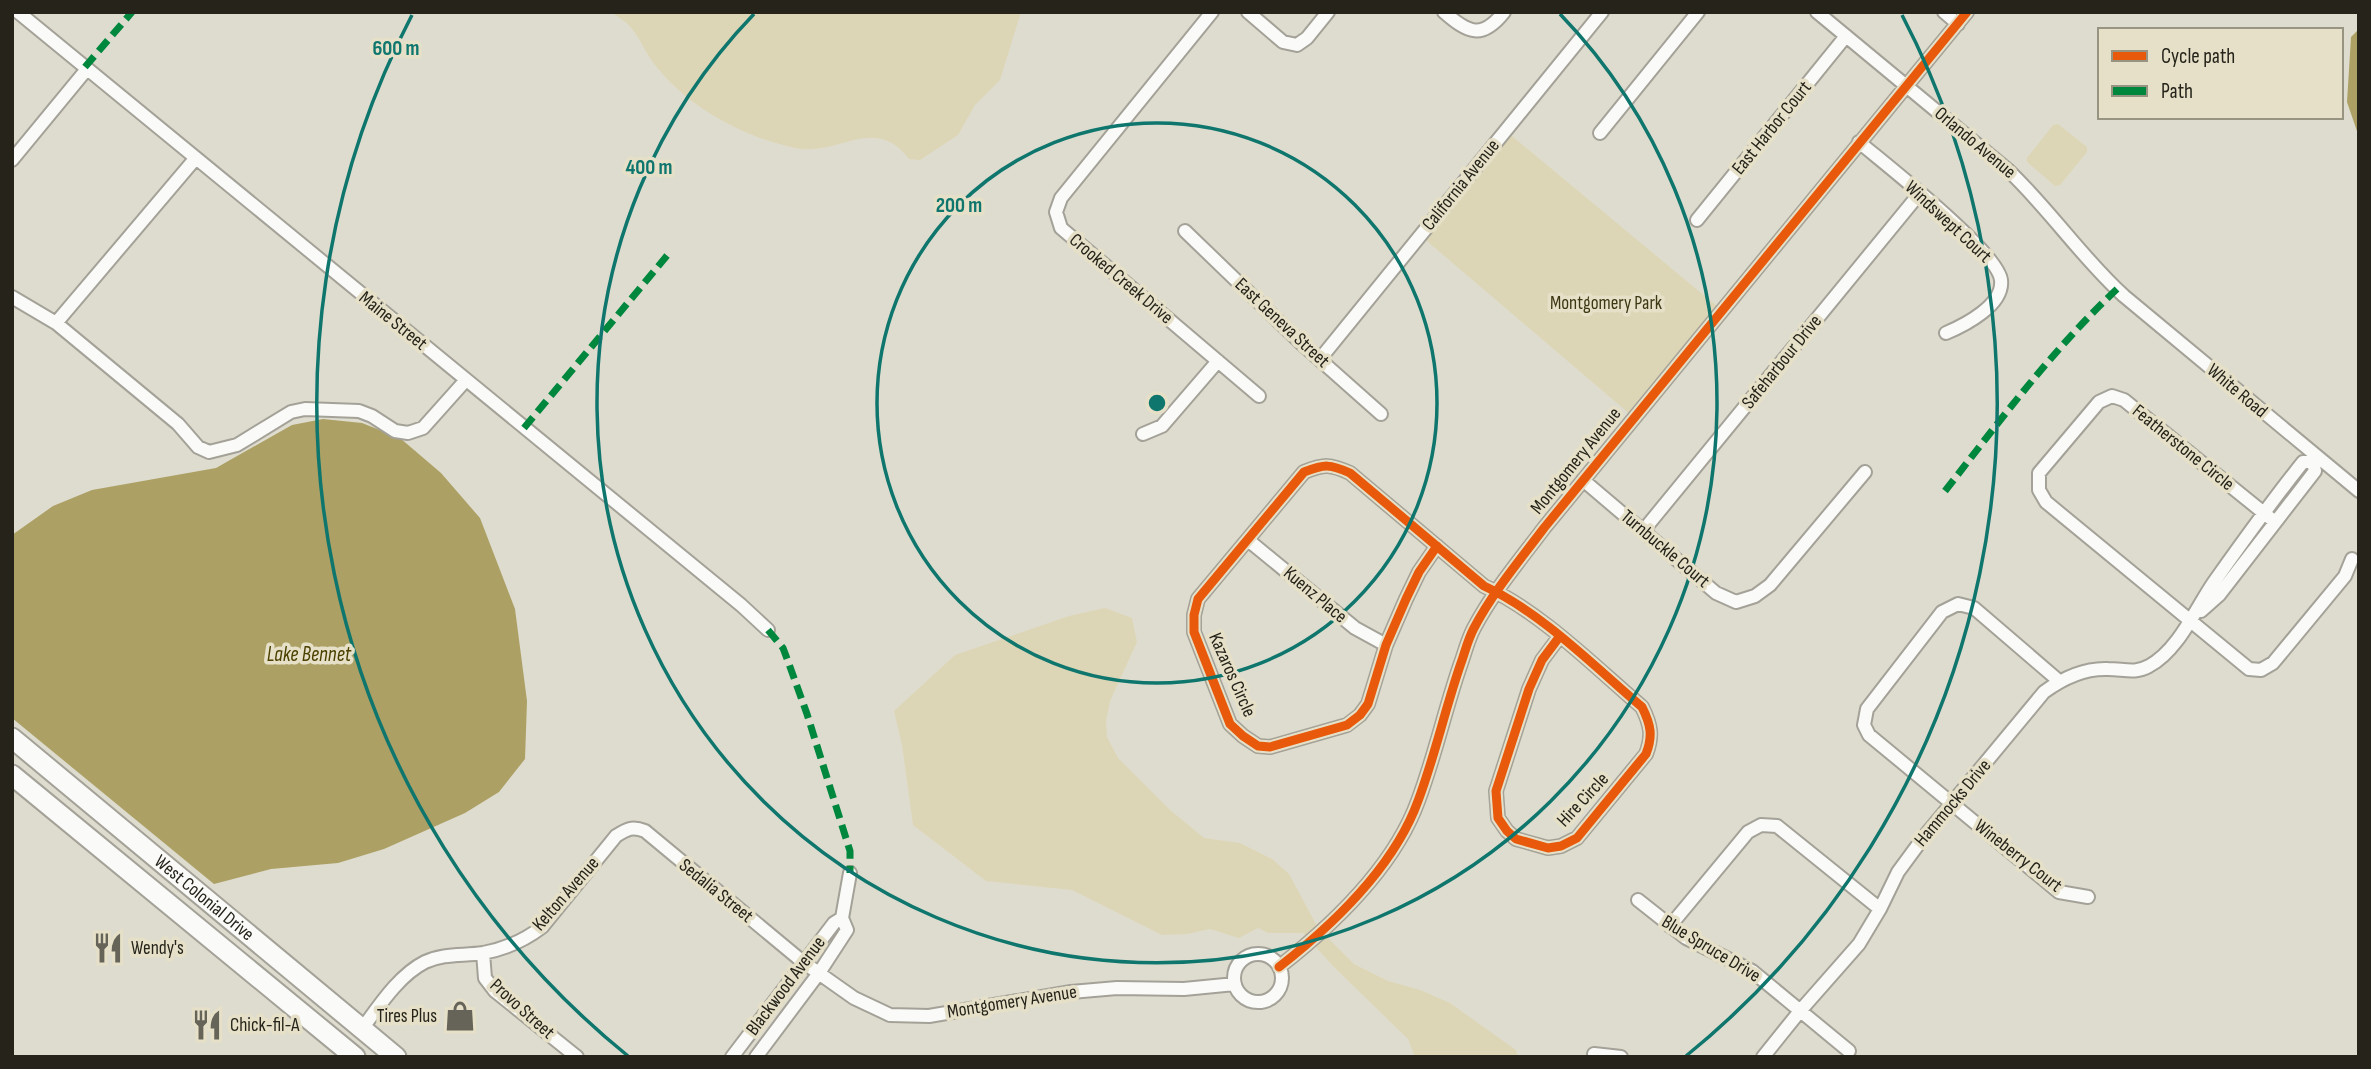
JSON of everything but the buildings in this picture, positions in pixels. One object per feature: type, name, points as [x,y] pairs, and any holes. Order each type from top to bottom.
[{"type":"highway","name":"West Colonial Drive","points":[[12,738],[396,1057]]},
{"type":"highway","name":"West Colonial Drive","points":[[12,775],[355,1057]]},
{"type":"highway","points":[[198,928],[213,925],[243,929]]},
{"type":"street","name":"Maine Street","points":[[18,12],[768,629]]},
{"type":"street","name":"Crooked Creek Drive","points":[[1212,12],[1061,198],[1056,212],[1061,228],[1259,396]]},
{"type":"street","points":[[1248,12],[1283,42],[1297,44],[1307,38],[1328,12]]},
{"type":"street","points":[[1444,12],[1460,26],[1476,31],[1493,26],[1504,12]]},
{"type":"street","name":"California Avenue","points":[[1321,359],[1602,12]]},
{"type":"street","points":[[1600,132],[1698,12]]},
{"type":"street","name":"Orlando Avenue","points":[[1817,12],[2024,185],[2116,289]]},
{"type":"street","points":[[1944,12],[1958,24]]},
{"type":"street","name":"Montgomery Avenue","points":[[1279,967],[1328,928],[1380,869],[1402,836],[1418,802],[1452,688],[1473,630],[1496,591],[1583,480],[1967,12]]},
{"type":"street","name":"East Harbor Court","points":[[1697,220],[1846,36]]},
{"type":"street","points":[[12,160],[87,69]]},
{"type":"street","name":"Windswept Court","points":[[1859,142],[1967,234],[1997,268],[2002,282],[1997,296],[1973,321],[1946,333]]},
{"type":"street","points":[[57,323],[195,159]]},
{"type":"street","name":"Safeharbour Drive","points":[[1643,531],[1920,193]]},
{"type":"street","name":"East Geneva Street","points":[[1185,231],[1301,343],[1381,414]]},
{"type":"street","name":"White Road","points":[[2116,289],[2315,460],[2359,491]]},
{"type":"street","points":[[12,297],[57,323],[178,424],[198,447],[209,452],[237,445],[290,412],[304,409],[359,411],[396,431],[408,433],[423,428],[465,381]]},
{"type":"street","points":[[1143,434],[1162,426],[1217,361]]},
{"type":"street","name":"Featherstone Circle","points":[[2190,620],[2046,502],[2039,490],[2039,473],[2099,402],[2112,396],[2124,400],[2275,522]]},
{"type":"street","name":"Hammocks Drive","points":[[1763,1057],[1800,1010],[1859,944],[1898,872],[2044,692],[2076,673],[2106,669],[2133,672],[2151,666],[2168,651],[2263,512],[2303,462],[2315,460],[2315,471],[2219,595],[2190,620]]},
{"type":"street","name":"Kazaros Circle","points":[[1437,547],[1419,572],[1386,645],[1368,704],[1360,715],[1348,725],[1270,747],[1258,746],[1230,723],[1194,632],[1198,599],[1304,472],[1333,465],[1350,473],[1484,586],[1496,591]]},
{"type":"street","name":"Turnbuckle Court","points":[[1583,480],[1716,593],[1736,602],[1755,596],[1770,585],[1865,472]]},
{"type":"street","name":"Kuenz Place","points":[[1248,540],[1355,628],[1386,645]]},
{"type":"street","points":[[2190,620],[2249,670],[2261,670],[2273,663],[2345,576],[2352,559]]},
{"type":"street","name":"Hire Circle","points":[[1496,591],[1560,636],[1642,708],[1650,723],[1652,739],[1647,754],[1577,838],[1561,846],[1548,848],[1516,839],[1507,831],[1498,818],[1496,791],[1529,689],[1542,660],[1560,636]]},
{"type":"street","name":"Wineberry Court","points":[[2059,681],[1974,608],[1958,604],[1942,612],[1867,709],[1864,725],[1869,735],[2059,892],[2088,897]]},
{"type":"street","points":[[1670,926],[1748,832],[1761,825],[1777,826],[1880,909]]},
{"type":"street","name":"Sedalia Street","points":[[627,829],[636,827],[645,831],[803,962]]},
{"type":"street","name":"Kelton Avenue","points":[[362,1029],[405,977],[424,963],[446,955],[483,953],[527,938],[542,927],[616,836],[627,829]]},
{"type":"street","name":"Blackwood Avenue","points":[[757,1057],[847,930],[842,918],[850,873]]},
{"type":"street","name":"Blue Spruce Drive","points":[[1637,900],[1695,943],[1752,971],[1849,1051]]},
{"type":"street","name":"Blackwood Avenue","points":[[732,1057],[803,962],[834,923],[842,918]]},
{"type":"street","name":"Provo Street","points":[[483,953],[485,978],[495,990],[577,1057]]},
{"type":"street","points":[[1254,954],[1267,956],[1279,967],[1282,983],[1273,997],[1266,1001],[1245,998],[1235,984],[1236,970],[1240,963],[1254,954]]},
{"type":"street","name":"Montgomery Avenue","points":[[803,962],[854,998],[890,1015],[929,1016],[1072,992],[1117,988],[1184,989],[1235,984]]},
{"type":"street","points":[[1594,1054],[1621,1057]]},
{"type":"green space","points":[[611,12],[1021,12],[1000,80],[975,105],[958,135],[920,160],[909,159],[896,146],[883,139],[869,138],[811,149],[795,148],[737,128],[683,94],[652,61],[630,26]]},
{"type":"green space","points":[[2058,124],[2087,147],[2087,152],[2060,185],[2055,186],[2027,162],[2027,158],[2053,125]]},
{"type":"green space","name":"Montgomery Park","points":[[1507,132],[1718,307],[1631,415],[1428,242],[1425,235]]},
{"type":"green space","points":[[1105,608],[1132,618],[1137,642],[1110,701],[1106,721],[1107,737],[1118,758],[1169,809],[1204,838],[1240,843],[1272,859],[1289,874],[1318,928],[1354,964],[1388,981],[1420,990],[1450,1003],[1516,1050],[1518,1057],[1415,1057],[1408,1039],[1303,933],[1268,933],[1258,928],[1239,938],[1210,929],[1187,934],[1162,935],[1072,890],[986,881],[913,825],[902,745],[894,711],[955,655],[1069,616]]},
{"type":"water","points":[[2359,29],[2359,137],[2347,102],[2351,37]]},
{"type":"water","name":"Lake Bennet","points":[[323,419],[362,423],[400,438],[441,473],[480,518],[515,609],[527,701],[525,759],[499,792],[465,813],[384,849],[338,863],[271,869],[214,884],[12,718],[12,535],[53,506],[92,490],[216,468],[292,425]]},
{"type":"marked path","points":[[85,67],[132,12]]},
{"type":"marked path","points":[[524,428],[670,252]]},
{"type":"marked path","points":[[1945,491],[2048,362],[2117,289]]},
{"type":"marked path","points":[[768,630],[783,648],[807,714],[850,851],[850,873]]},
{"type":"cycle path","points":[[1279,967],[1341,913],[1394,849],[1418,801],[1470,637],[1507,576],[1967,12]]},
{"type":"cycle path","points":[[1437,546],[1419,572],[1406,599],[1386,645],[1368,704],[1360,715],[1347,725],[1270,747],[1258,746],[1230,724],[1194,632],[1198,599],[1304,472],[1317,468],[1327,466],[1350,473],[1484,586],[1526,610],[1567,641],[1642,707],[1650,730],[1646,754],[1577,838],[1561,846],[1548,848],[1516,839],[1507,831],[1498,818],[1496,791],[1529,689],[1542,660],[1560,636]]},
{"type":"place","name":"Wendy's","points":[[108,948]]},
{"type":"place","name":"Tires Plus","points":[[460,1016]]},
{"type":"place","name":"Chick-fil-A","points":[[207,1025]]}]
